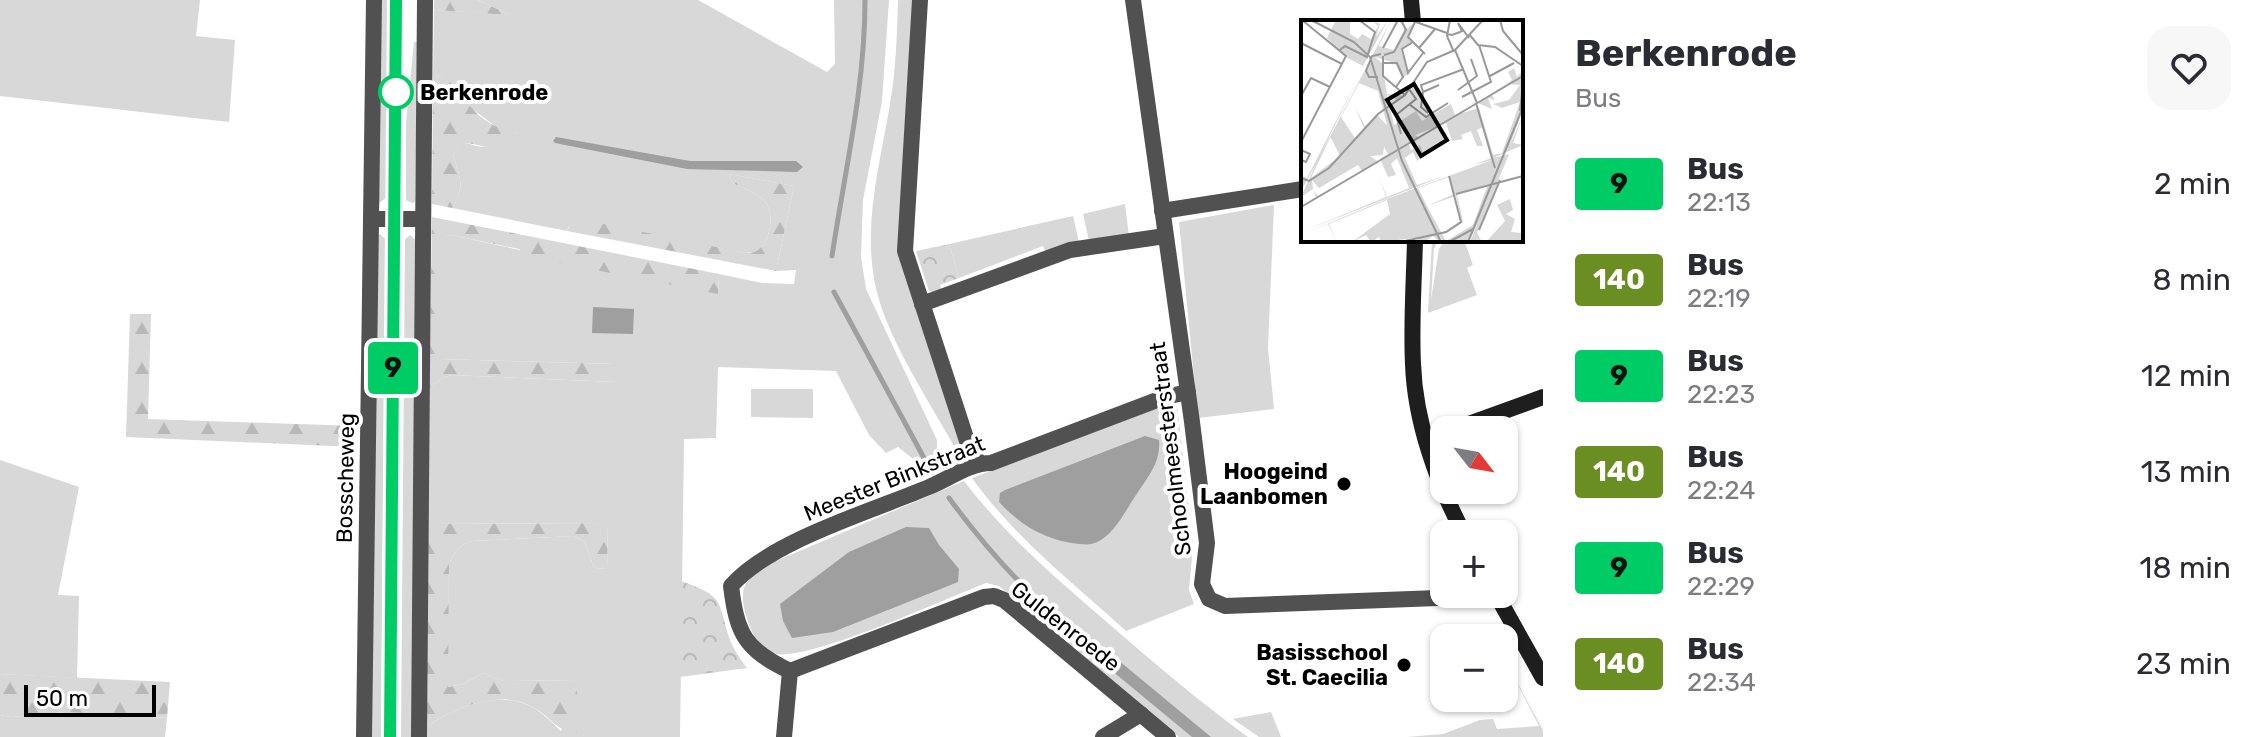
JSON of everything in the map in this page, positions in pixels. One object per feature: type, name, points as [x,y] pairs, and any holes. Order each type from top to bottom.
[{"type":"main road","points":[[390,737],[396,0]]},
{"type":"main road","points":[[1411,0],[1413,20]]},
{"type":"main road","points":[[1415,242],[1413,366],[1426,438],[1438,478],[1458,520]]},
{"type":"main road","points":[[1491,416],[1543,397]]},
{"type":"main road","points":[[1426,438],[1430,437]]},
{"type":"main road","points":[[1504,608],[1543,678]]},
{"type":"street","name":"Bosscheweg","points":[[364,737],[374,0]]},
{"type":"street","points":[[419,737],[425,0]]},
{"type":"street","points":[[920,0],[905,238],[907,259],[968,444],[979,463]]},
{"type":"street","name":"Schoolmeesterstraat","points":[[1133,0],[1188,392],[1207,543],[1202,584],[1209,599],[1225,606],[1430,598]]},
{"type":"street","points":[[1162,211],[1301,189]]},
{"type":"street","points":[[371,219],[423,219]]},
{"type":"street","points":[[922,304],[1070,250],[1165,236]]},
{"type":"street","name":"Meester Binkstraat","points":[[790,671],[758,654],[745,639],[735,611],[731,586],[742,573],[783,547],[950,479],[979,463],[991,463],[1165,397],[1188,392]]},
{"type":"street","name":"Guldenroede","points":[[790,671],[984,597],[994,596],[1004,600],[1168,737]]},
{"type":"street","points":[[784,737],[790,671]]},
{"type":"street","points":[[1103,737],[1141,714]]},
{"type":"green space","points":[[0,0],[200,0],[196,36],[235,40],[229,122],[0,96]]},
{"type":"green space","points":[[380,0],[388,0],[386,198],[379,203]]},
{"type":"green space","points":[[434,0],[478,0],[510,15],[434,10]]},
{"type":"green space","points":[[478,0],[698,0],[827,72],[835,64],[834,0],[889,0],[882,101],[863,200],[861,257],[866,289],[937,440],[937,455],[922,466],[898,447],[886,453],[869,435],[836,371],[718,367],[716,438],[684,439],[680,737],[425,737],[425,727],[437,720],[490,700],[518,702],[532,707],[561,731],[577,680],[503,681],[483,673],[463,684],[447,687],[449,565],[460,547],[472,541],[574,536],[585,542],[594,568],[608,569],[607,523],[427,524],[429,389],[444,377],[452,375],[616,382],[616,364],[441,359],[441,245],[443,238],[451,235],[718,293],[719,274],[762,283],[794,284],[796,270],[776,271],[794,186],[729,174],[732,183],[758,196],[768,207],[770,229],[760,249],[754,252],[569,226],[567,231],[452,208],[460,188],[453,155],[457,148],[465,144],[491,145],[519,134],[502,131],[472,109],[458,86],[442,75],[433,79],[434,10],[508,14]]},
{"type":"green space","points":[[898,0],[915,0],[900,253],[965,449],[959,455],[896,341],[880,303],[874,278],[871,253],[873,204],[894,78]]},
{"type":"green space","points":[[414,42],[418,42],[415,202],[412,203],[406,200],[406,123]]},
{"type":"green space","points":[[442,75],[456,85],[481,117],[500,128],[520,134],[499,145],[467,144],[458,148],[453,155],[460,188],[452,208],[432,204],[433,79]]},
{"type":"green space","points":[[729,174],[794,186],[776,271],[567,231],[572,221],[579,219],[741,252],[754,252],[760,249],[770,229],[768,207],[758,196],[732,183]]},
{"type":"green space","points":[[1125,204],[1129,236],[1089,241],[1083,214]]},
{"type":"green space","points":[[1274,205],[1268,348],[1274,409],[1198,418],[1179,222]]},
{"type":"green space","points":[[1073,216],[1079,242],[1045,251],[1043,246],[959,278],[949,244]]},
{"type":"green space","points":[[432,217],[719,274],[718,294],[529,257],[519,249],[451,235],[444,238],[441,246],[441,359],[616,364],[616,382],[452,375],[444,377],[429,389]]},
{"type":"green space","points":[[380,234],[385,239],[381,737],[370,737],[378,236]]},
{"type":"green space","points":[[410,235],[417,241],[412,737],[401,737],[405,239]]},
{"type":"green space","points":[[1432,242],[1437,242],[1431,300],[1439,249],[1444,242],[1465,242],[1473,265],[1467,268],[1477,295],[1428,313]]},
{"type":"green space","points":[[949,244],[959,278],[940,285],[942,291],[929,291],[916,251]]},
{"type":"green space","points":[[130,314],[151,314],[148,419],[355,426],[355,447],[126,437]]},
{"type":"green space","points":[[751,389],[813,389],[813,418],[751,417]]},
{"type":"green space","points":[[1168,404],[1177,406],[1193,545],[1189,590],[1194,604],[1126,631],[1025,539],[972,478]]},
{"type":"green space","points":[[0,460],[79,487],[58,595],[79,596],[77,678],[0,674]]},
{"type":"green space","points":[[964,481],[1015,539],[1051,573],[1160,668],[1248,737],[1179,737],[999,586],[986,583],[879,627],[818,648],[776,654],[769,652],[755,638],[743,601],[745,586],[754,575],[776,561]]},
{"type":"green space","points":[[607,523],[608,569],[594,568],[585,542],[574,536],[472,541],[458,550],[449,565],[448,687],[463,684],[483,673],[503,681],[577,680],[577,732],[559,727],[521,702],[507,700],[478,703],[449,713],[425,727],[427,524]]},
{"type":"green space","points":[[681,581],[705,591],[717,601],[732,644],[747,668],[680,677]]},
{"type":"green space","points":[[0,674],[170,682],[167,718],[65,712],[11,717],[0,715]]},
{"type":"green space","points":[[1518,684],[1543,730],[1543,737],[1407,737],[1443,734],[1480,720],[1493,719],[1497,729],[1539,726]]},
{"type":"green space","points":[[65,712],[167,718],[165,737],[0,737],[0,715],[11,717]]},
{"type":"green space","points":[[1271,712],[1281,737],[1259,737],[1233,719]]},
{"type":"shaded area","points":[[556,137],[690,161],[796,161],[803,167],[797,172],[687,169],[555,143]]},
{"type":"shaded area","points":[[593,307],[634,309],[633,334],[592,333]]},
{"type":"shaded area","points":[[1145,436],[1159,440],[1156,462],[1117,524],[1099,541],[1079,544],[1045,536],[1016,518],[999,502],[1000,493],[1005,490]]},
{"type":"shaded area","points":[[906,527],[929,528],[959,569],[958,582],[833,632],[792,638],[783,621],[780,604],[849,552]]},
{"type":"shaded area","points":[[1089,636],[1211,737],[1192,737],[1082,646]]},
{"type":"waterway","points":[[832,256],[858,97],[865,0]]},
{"type":"waterway","points":[[834,292],[924,458]]},
{"type":"waterway","points":[[949,498],[999,560],[1056,617]]},
{"type":"bus line","name":"9","points":[[390,737],[396,0]]},
{"type":"place","name":"Berkenrode","points":[[396,92]]},
{"type":"place","name":"Hoogeind Laanbomen","points":[[1344,484]]},
{"type":"place","name":"Basisschool St. Caecilia","points":[[1404,665]]}]
